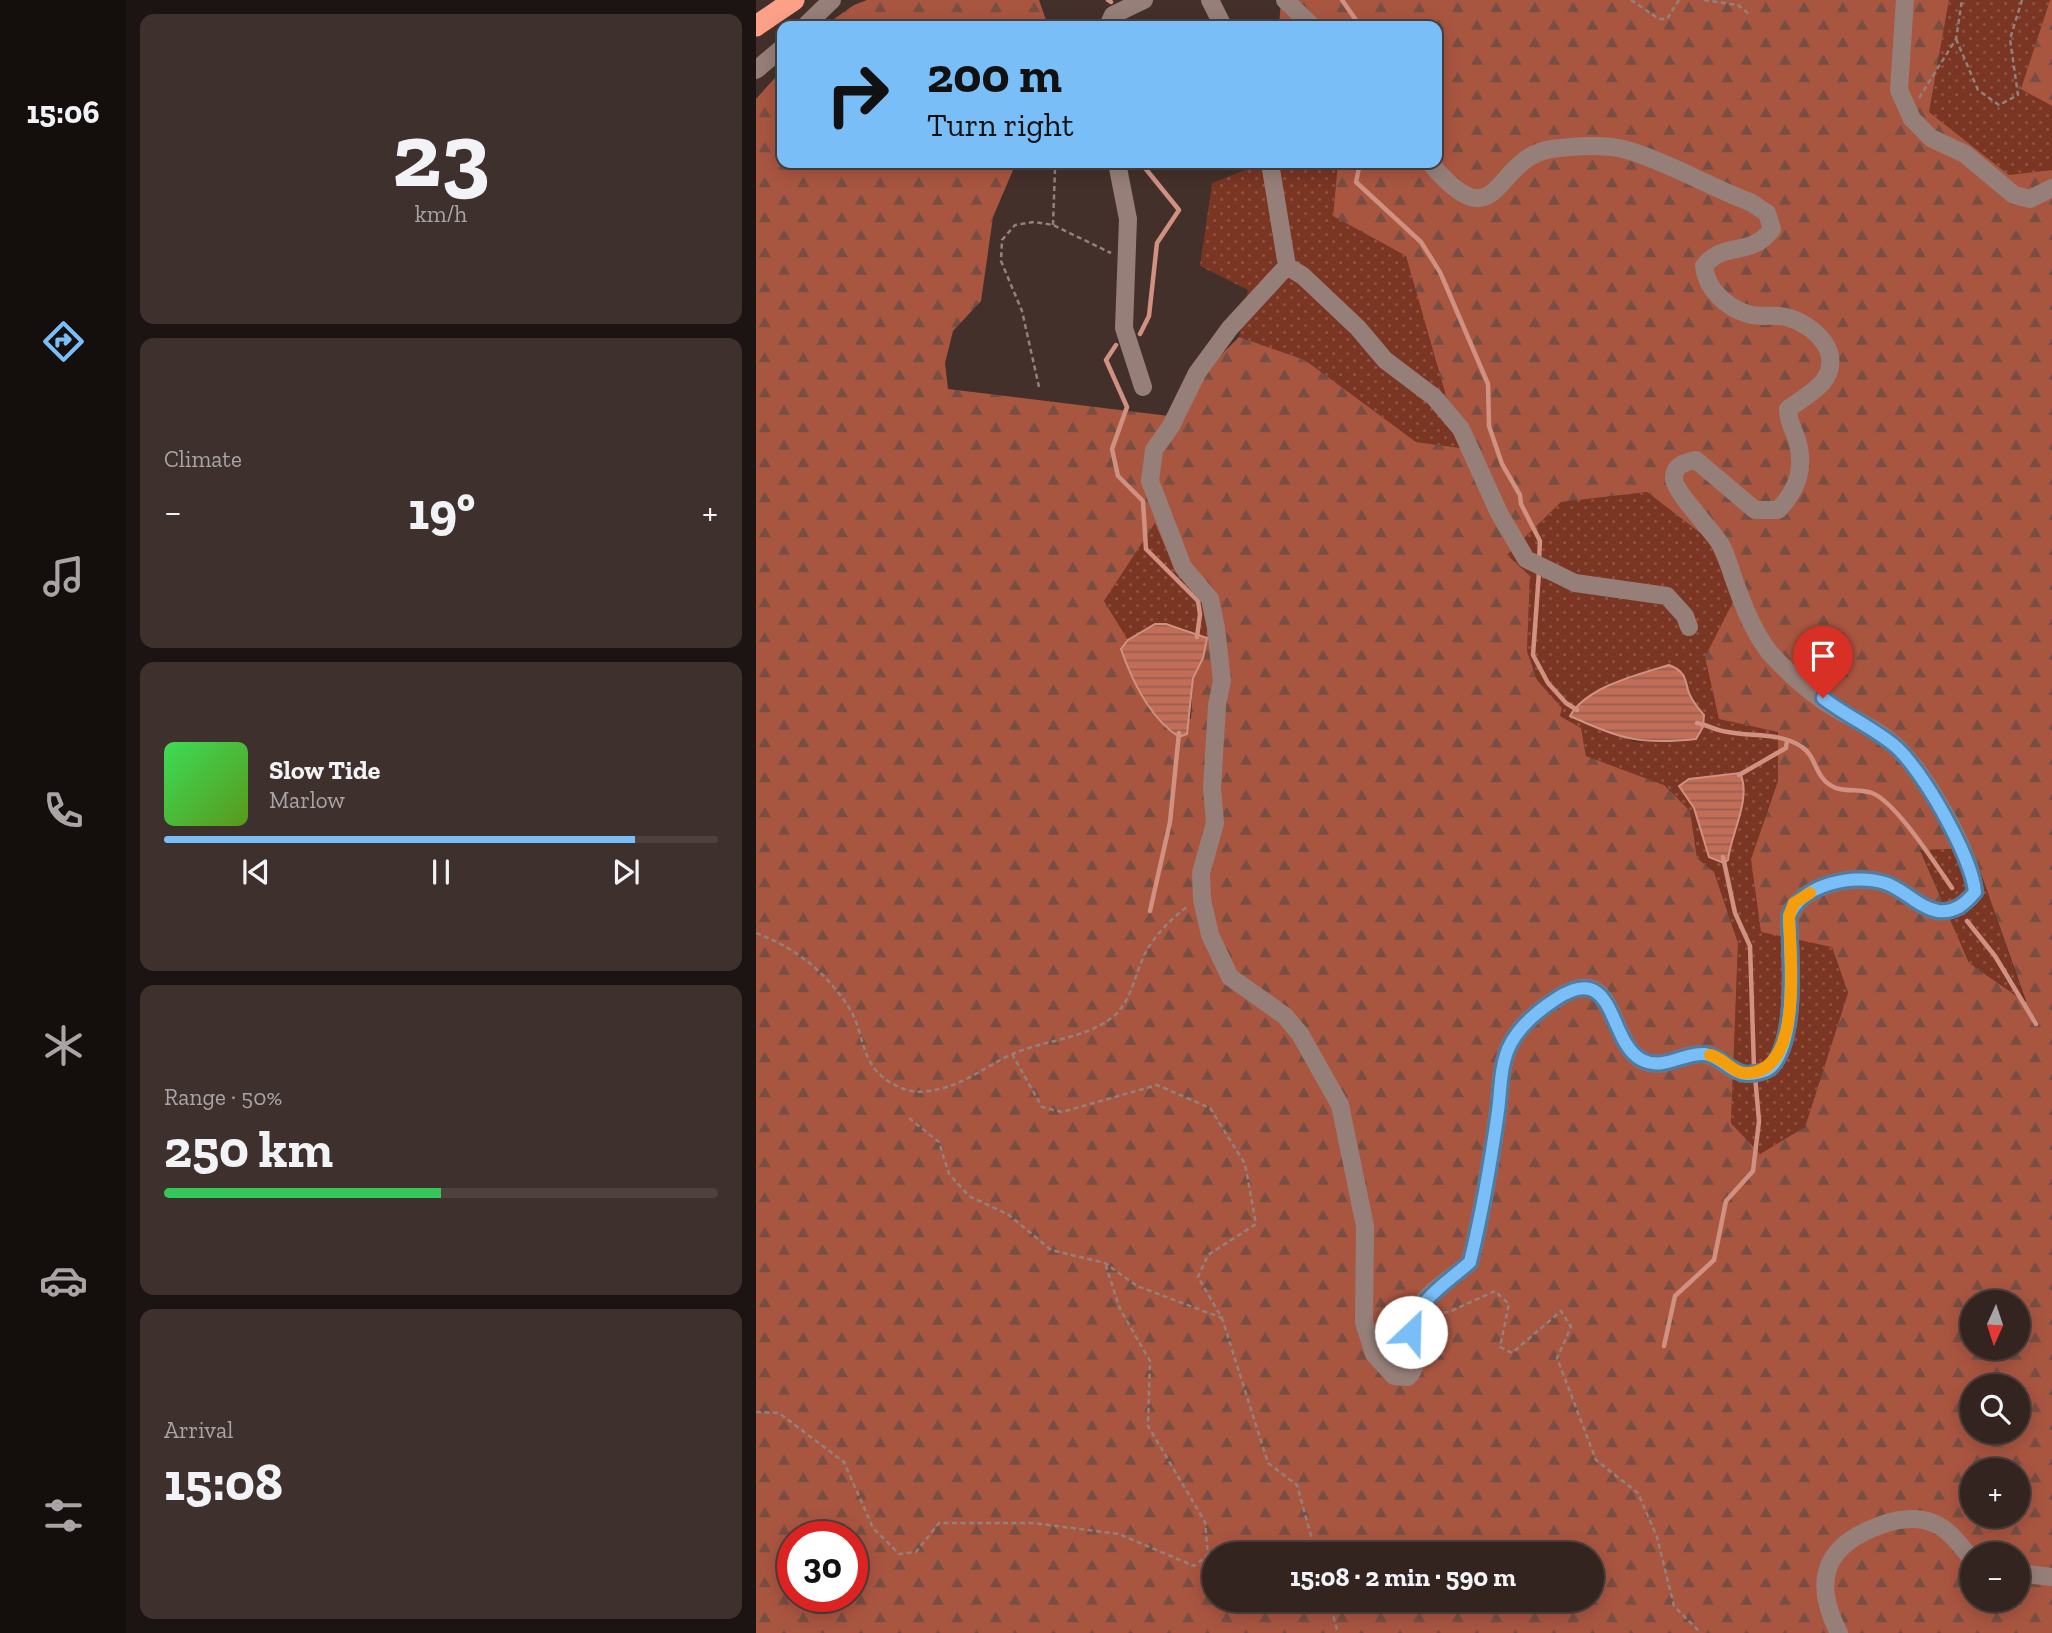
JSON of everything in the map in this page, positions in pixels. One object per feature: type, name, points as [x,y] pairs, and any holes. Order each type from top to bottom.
[{"type":"highway","points":[[756,26],[794,0]]},
{"type":"street","points":[[810,21],[832,0]]},
{"type":"street","points":[[1110,21],[1113,15],[1144,0]]},
{"type":"street","points":[[1210,0],[1220,21]]},
{"type":"street","points":[[1285,0],[1306,21]]},
{"type":"street","points":[[1905,0],[1899,90],[1912,120],[1931,138],[1965,154],[2014,195],[2030,199],[2052,188]]},
{"type":"street","points":[[756,70],[777,52]]},
{"type":"street","points":[[1287,266],[1230,328],[1197,373],[1171,426],[1154,450],[1149,466],[1154,498],[1184,567],[1210,599],[1219,656],[1222,681],[1212,788],[1215,823],[1201,873],[1202,899],[1210,935],[1230,977],[1285,1016],[1319,1063],[1340,1105],[1365,1226],[1364,1322],[1374,1354],[1394,1376],[1408,1377],[1414,1372],[1411,1332],[1415,1314],[1433,1292],[1470,1262],[1502,1069],[1510,1044],[1546,1005],[1579,988],[1594,989],[1604,998],[1628,1044],[1640,1059],[1653,1063],[1667,1062],[1701,1054],[1716,1056],[1738,1072],[1747,1074],[1765,1071],[1772,1066],[1780,1051],[1792,1001],[1789,916],[1794,903],[1819,888],[1842,882],[1883,882],[1937,911],[1955,910],[1975,892],[1974,878],[1940,810],[1898,748],[1864,723],[1838,710],[1770,652],[1757,633],[1722,546],[1701,516],[1677,491],[1674,479],[1676,468],[1685,462],[1696,460],[1755,510],[1778,510],[1797,487],[1802,463],[1796,438],[1788,421],[1788,409],[1821,384],[1828,372],[1828,349],[1823,338],[1811,327],[1785,316],[1748,314],[1722,299],[1705,279],[1704,266],[1714,254],[1755,246],[1772,229],[1767,213],[1750,202],[1623,149],[1564,147],[1543,150],[1523,158],[1493,195],[1481,198],[1464,196],[1435,168]]},
{"type":"street","points":[[1117,168],[1128,219],[1124,256],[1124,328],[1143,387]]},
{"type":"street","points":[[1271,168],[1287,266],[1303,276],[1385,360],[1434,397],[1461,429],[1520,552],[1539,566],[1574,583],[1667,596],[1685,616],[1689,627]]},
{"type":"street","points":[[1839,1633],[1827,1609],[1826,1573],[1831,1559],[1843,1544],[1863,1531],[1895,1520],[1914,1519],[1934,1523],[1951,1533],[1960,1544]]},
{"type":"street","points":[[2030,1574],[2052,1577]]},
{"type":"path","points":[[1630,0],[1659,19],[1667,19],[1679,0]]},
{"type":"path","points":[[1704,0],[1738,5],[1749,14]]},
{"type":"path","points":[[1917,101],[1956,39],[1962,0]]},
{"type":"path","points":[[1956,39],[1978,90],[1999,105],[2018,95],[2010,39],[2022,0]]},
{"type":"path","points":[[1053,225],[1056,168]]},
{"type":"path","points":[[1039,387],[1022,311],[1001,261],[1002,240],[1016,225],[1034,222],[1053,225],[1106,252],[1124,256]]},
{"type":"path","points":[[756,933],[803,955],[830,982],[849,1006],[864,1054],[873,1069],[887,1081],[905,1090],[926,1092],[954,1086],[1012,1054],[1074,1034],[1115,1015],[1129,996],[1146,951],[1160,931],[1188,906],[1202,899]]},
{"type":"path","points":[[1012,1054],[1042,1107],[1062,1112],[1157,1085],[1210,1108],[1245,1164],[1256,1224],[1208,1255],[1198,1277],[1222,1318],[1268,1463],[1297,1485],[1313,1542]]},
{"type":"path","points":[[909,1118],[939,1142],[949,1174],[969,1196],[1009,1215],[1051,1250],[1105,1264],[1138,1286],[1222,1318]]},
{"type":"path","points":[[756,1412],[779,1413],[844,1462],[873,1528],[899,1554],[916,1552],[939,1523],[1033,1523],[1119,1534],[1194,1566],[1208,1555],[1205,1522],[1148,1426],[1150,1361],[1120,1309],[1105,1264]]},
{"type":"path","points":[[1415,1314],[1449,1312],[1494,1292],[1509,1304],[1500,1347],[1512,1353],[1561,1311],[1571,1327],[1557,1358],[1596,1460],[1638,1493],[1657,1537],[1674,1606],[1702,1633]]},
{"type":"path","points":[[1332,1612],[1338,1633]]},
{"type":"shaded area","points":[[1949,0],[2050,0],[2022,89],[2052,106],[2052,170],[2009,175],[1929,112]]},
{"type":"shaded area","points":[[1250,168],[1338,168],[1333,216],[1406,256],[1462,448],[1416,442],[1305,360],[1239,337],[1248,290],[1200,266],[1212,183]]},
{"type":"shaded area","points":[[1647,492],[1708,539],[1734,600],[1778,732],[1778,781],[1751,859],[1832,947],[1848,993],[1805,1127],[1760,1154],[1731,1123],[1738,943],[1714,872],[1697,858],[1690,811],[1664,785],[1586,756],[1581,728],[1560,716],[1562,708],[1537,680],[1527,651],[1530,576],[1507,555],[1561,502]],"holes":[[[1654,670],[1688,691],[1704,715],[1696,739],[1635,742],[1570,716],[1576,707],[1595,692]],[[1740,773],[1744,793],[1728,860],[1724,863],[1709,857],[1694,808],[1679,786],[1689,779]]]},
{"type":"shaded area","points":[[1155,522],[1173,565],[1207,604],[1207,638],[1184,628],[1166,625],[1149,629],[1128,640],[1104,601]]},
{"type":"shaded area","points":[[1155,624],[1166,624],[1207,638],[1203,658],[1193,678],[1187,734],[1179,737],[1159,720],[1143,698],[1121,649],[1128,640]]},
{"type":"shaded area","points":[[1669,665],[1683,675],[1690,697],[1704,715],[1703,727],[1696,739],[1659,741],[1630,738],[1570,716],[1600,689]]},
{"type":"shaded area","points":[[1740,773],[1744,793],[1728,860],[1724,863],[1709,857],[1694,808],[1679,786],[1689,779]]},
{"type":"shaded area","points":[[1972,848],[2026,1003],[1969,963],[1920,849]]},
{"type":"green space","points":[[867,0],[1039,0],[1046,21],[831,21],[854,5]]},
{"type":"green space","points":[[1281,0],[1949,0],[1929,112],[2009,175],[2052,170],[2052,1633],[756,1633],[756,99],[777,76],[777,168],[1014,168],[993,217],[981,301],[953,331],[945,363],[948,389],[1185,418],[1206,370],[1239,337],[1305,360],[1416,442],[1461,448],[1406,256],[1333,216],[1338,168],[1442,168],[1442,21],[1279,21]],"holes":[[[1647,492],[1708,539],[1734,600],[1705,657],[1719,719],[1778,732],[1778,781],[1751,859],[1761,932],[1832,947],[1848,993],[1805,1127],[1760,1154],[1731,1123],[1738,943],[1714,872],[1697,858],[1690,811],[1664,785],[1586,756],[1581,728],[1560,716],[1562,708],[1537,680],[1527,651],[1530,576],[1507,555],[1561,502]],[[1155,523],[1173,565],[1207,604],[1207,638],[1203,658],[1193,678],[1191,719],[1147,701],[1121,649],[1128,640],[1104,601]],[[1972,848],[2026,1001],[2025,1002],[1969,963],[1920,850]]]},
{"type":"green space","points":[[2052,0],[2052,106],[2021,89]]},
{"type":"waterway","points":[[1342,0],[1357,21]]},
{"type":"waterway","points":[[1140,334],[1149,316],[1157,243],[1179,210],[1145,168]]},
{"type":"waterway","points":[[1359,168],[1356,182],[1421,242],[1440,272],[1488,384],[1489,426],[1502,464],[1520,495],[1521,504],[1540,541],[1539,560]]},
{"type":"waterway","points":[[1116,345],[1106,360],[1127,407],[1112,449],[1118,476],[1143,501],[1146,549],[1198,601],[1200,614],[1197,637]]},
{"type":"waterway","points":[[1539,572],[1533,655],[1548,683],[1566,703],[1577,710]]},
{"type":"waterway","points":[[1697,723],[1724,731],[1785,739],[1802,747],[1810,755],[1821,777],[1830,785],[1839,789],[1872,793],[1892,808],[1915,835],[1952,888]]},
{"type":"waterway","points":[[1150,911],[1170,822],[1179,733]]},
{"type":"waterway","points":[[1739,775],[1786,748],[1787,740]]},
{"type":"waterway","points":[[1723,857],[1735,913],[1750,946],[1754,1068]]},
{"type":"waterway","points":[[1967,921],[1995,956],[2036,1024]]},
{"type":"waterway","points":[[1664,1346],[1675,1296],[1714,1260],[1726,1201],[1753,1171],[1759,1121],[1755,1076]]},
{"type":"slow traffic","points":[[1710,1055],[1716,1056],[1738,1072],[1747,1074],[1765,1071],[1772,1066],[1780,1051],[1792,1001],[1789,916],[1794,903],[1810,893]]},
{"type":"route","points":[[1411,1332],[1415,1314],[1433,1292],[1454,1278],[1470,1262],[1478,1231],[1502,1069],[1510,1044],[1546,1005],[1579,988],[1594,989],[1604,998],[1616,1024],[1640,1059],[1653,1063],[1667,1062],[1701,1054],[1716,1056],[1738,1072],[1747,1074],[1765,1071],[1772,1066],[1780,1051],[1792,1001],[1789,916],[1794,903],[1812,891],[1842,882],[1883,882],[1937,911],[1955,910],[1975,892],[1974,878],[1940,810],[1898,748],[1823,698]]}]
